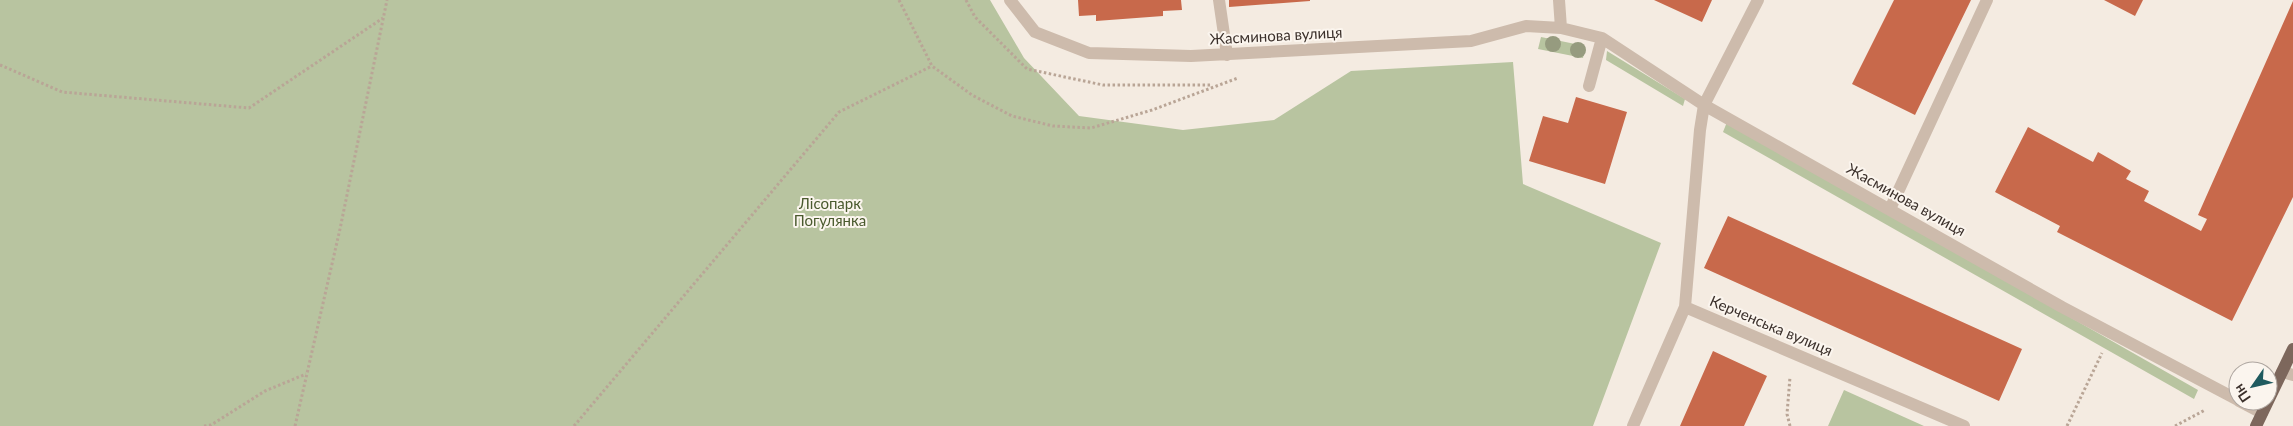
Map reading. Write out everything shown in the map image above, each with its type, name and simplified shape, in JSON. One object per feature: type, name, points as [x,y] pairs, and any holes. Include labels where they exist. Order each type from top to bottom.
[{"type":"main road","points":[[2256,426],[2262,413],[2288,373],[2293,349]]},
{"type":"street","name":"Жасминова вулиця","points":[[1010,0],[1035,32],[1088,53],[1191,56],[1226,55],[1471,41],[1526,26],[1561,28],[1602,38],[1704,105],[2062,307],[2228,395]]},
{"type":"street","points":[[1219,0],[1226,55]]},
{"type":"street","points":[[1559,0],[1561,28]]},
{"type":"street","points":[[1685,307],[1700,130],[1704,105],[1758,0]]},
{"type":"street","points":[[1890,209],[1987,0]]},
{"type":"street","points":[[1589,86],[1602,38]]},
{"type":"street","name":"Керченська вулиця","points":[[1633,426],[1685,307],[1964,426]]},
{"type":"street","name":"Жасминова вулиця","points":[[2258,411],[2262,413]]},
{"type":"path","points":[[295,426],[340,229],[387,0]]},
{"type":"path","points":[[899,0],[932,66],[972,95],[1012,116],[1052,126],[1091,128],[1152,110],[1215,85]]},
{"type":"path","points":[[0,65],[62,92],[250,108],[383,18]]},
{"type":"path","points":[[574,426],[839,112],[932,66]]},
{"type":"path","points":[[2068,426],[2102,352]]},
{"type":"path","points":[[1790,426],[1787,414],[1790,372],[1796,354]]},
{"type":"path","points":[[204,426],[211,425],[264,391],[306,374]]},
{"type":"path","points":[[2175,426],[2205,410]]},
{"type":"green space","name":"Лісопарк Погулянка","points":[[0,0],[990,0],[1024,58],[1079,116],[1183,130],[1274,120],[1351,71],[1513,62],[1523,184],[1661,243],[1593,426],[0,426]]},
{"type":"green space","points":[[1541,37],[1585,46],[1583,58],[1538,49]]},
{"type":"green space","points":[[1607,51],[1685,99],[1683,106],[1606,60]]},
{"type":"green space","points":[[1727,122],[2198,390],[2194,399],[1723,132]]},
{"type":"green space","points":[[1844,390],[1924,426],[1828,426]]},
{"type":"building","points":[[1078,0],[1181,0],[1182,10],[1163,11],[1163,16],[1096,21],[1096,15],[1079,16]]},
{"type":"building","points":[[1229,0],[1310,0],[1310,1],[1229,7]]},
{"type":"building","points":[[1654,0],[1712,0],[1702,22]]},
{"type":"building","points":[[1894,0],[1971,0],[1915,115],[1852,84]]},
{"type":"building","points":[[2104,0],[2143,0],[2135,16]]},
{"type":"building","points":[[2293,1],[2293,197],[2232,321],[2057,232],[2060,226],[1995,192],[2028,127],[2093,162],[2098,152],[2131,171],[2126,179],[2149,191],[2144,201],[2201,231],[2207,219],[2198,215]]},
{"type":"building","points":[[1576,97],[1627,112],[1605,184],[1529,161],[1543,116],[1568,123]]},
{"type":"building","points":[[1728,216],[2022,349],[1999,401],[1704,268]]},
{"type":"building","points":[[1713,351],[1767,376],[1744,426],[1680,426]]}]
